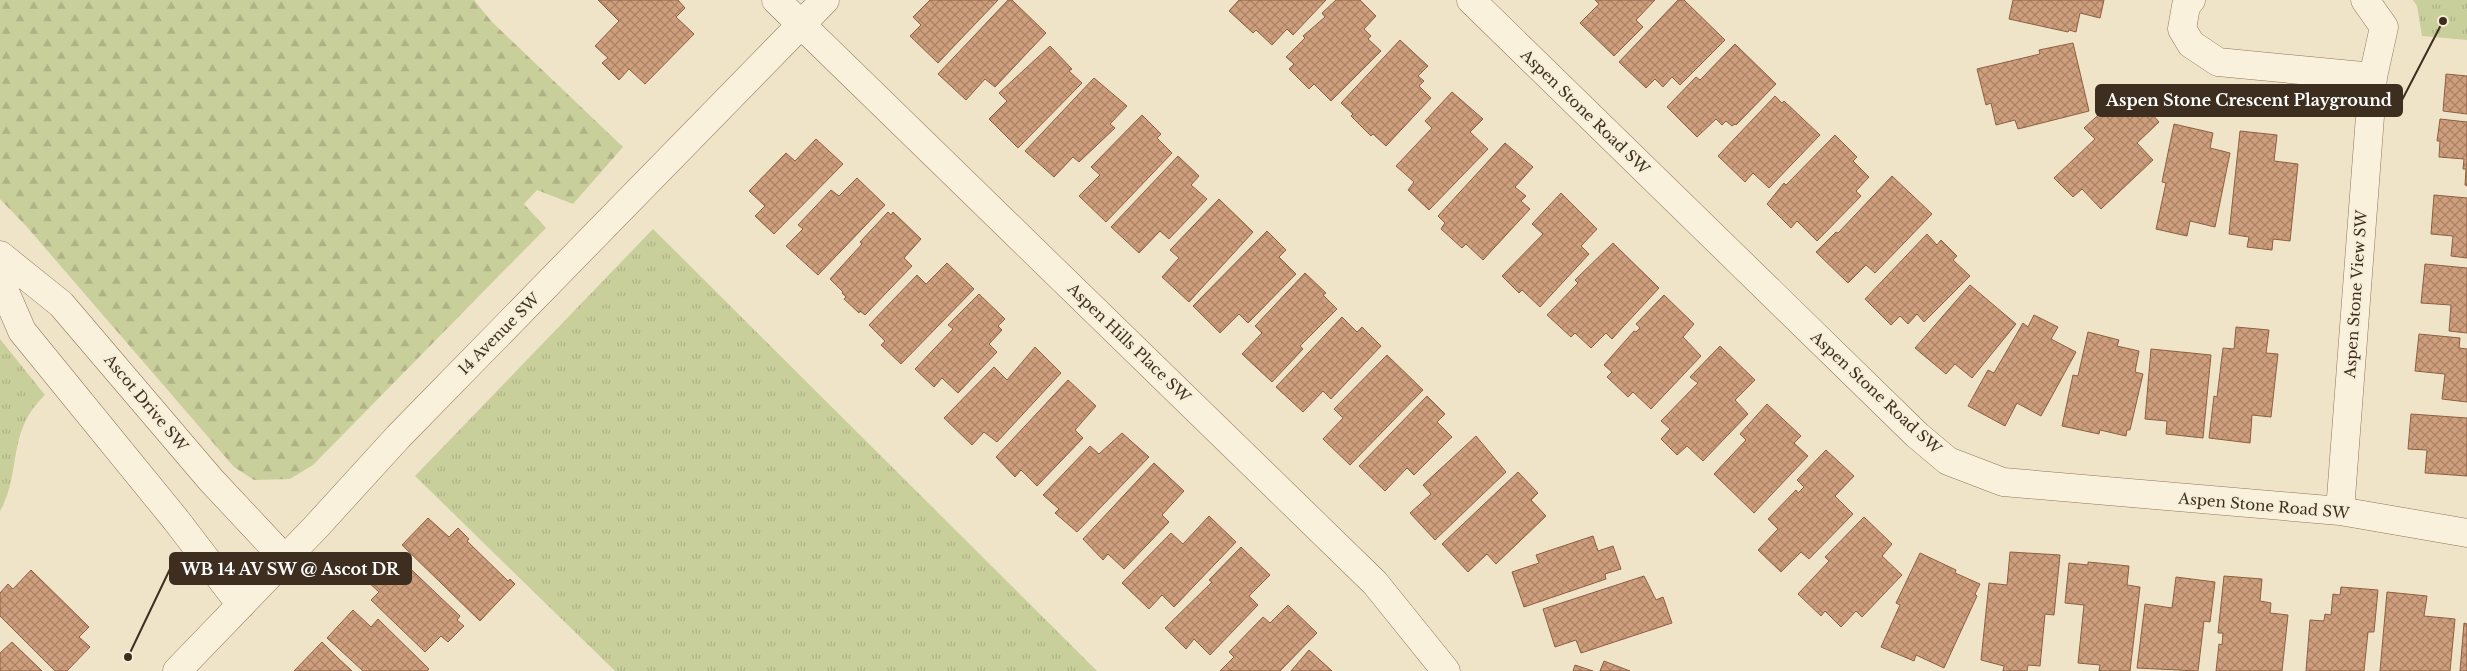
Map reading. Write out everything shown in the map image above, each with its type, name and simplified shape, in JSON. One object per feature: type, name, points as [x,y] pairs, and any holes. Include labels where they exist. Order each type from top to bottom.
[{"type":"street","name":"Aspen Hills Place SW","points":[[776,0],[1375,583],[1446,671]]},
{"type":"street","name":"14 Avenue SW","points":[[177,671],[285,559],[398,437],[825,0]]},
{"type":"street","points":[[2191,0],[2186,6],[2182,29],[2191,44],[2218,62],[2373,77]]},
{"type":"street","name":"Aspen Stone View SW","points":[[2340,512],[2373,77],[2384,28],[2365,0]]},
{"type":"street","name":"Aspen Stone Road SW","points":[[1483,4],[1902,421],[1948,461],[2003,482],[2340,512],[2467,533]]},
{"type":"street","name":"Ascot Drive SW","points":[[0,255],[61,304],[211,480],[285,559]]},
{"type":"street","points":[[0,280],[22,331],[176,520],[241,605]]},
{"type":"green space","points":[[0,0],[474,0],[491,21],[623,147],[573,204],[537,190],[524,204],[546,228],[313,465],[290,479],[254,480],[234,467],[27,227],[0,199]]},
{"type":"green space","points":[[2413,0],[2467,0],[2467,40],[2422,36],[2417,6]]},
{"type":"green space","points":[[653,229],[1097,671],[615,671],[415,476]]},
{"type":"green space","points":[[0,339],[45,395],[33,409],[19,438],[11,482],[7,497],[0,511]]},
{"type":"building","points":[[598,0],[678,0],[685,8],[676,17],[694,34],[645,84],[629,69],[619,80],[602,63],[608,58],[595,46],[619,21]]},
{"type":"building","points":[[930,0],[998,0],[938,63],[910,36],[921,25],[913,17]]},
{"type":"building","points":[[1008,0],[1012,0],[1046,33],[995,87],[985,79],[966,100],[938,74]]},
{"type":"building","points":[[1239,0],[1326,0],[1293,35],[1287,29],[1272,45],[1256,30],[1253,33],[1229,11]]},
{"type":"building","points":[[1336,0],[1360,0],[1376,16],[1364,29],[1371,36],[1368,39],[1381,51],[1331,101],[1314,84],[1309,89],[1289,69],[1294,64],[1286,57],[1305,38],[1303,36],[1325,17],[1322,13]]},
{"type":"building","points":[[1595,0],[1655,0],[1636,20],[1643,27],[1614,56],[1580,23],[1599,4]]},
{"type":"building","points":[[1678,0],[1684,0],[1725,40],[1680,85],[1672,77],[1663,87],[1655,79],[1646,88],[1619,62]]},
{"type":"building","points":[[2013,0],[2104,0],[2100,18],[2080,13],[2076,32],[2069,30],[2068,32],[2009,19]]},
{"type":"building","points":[[1400,40],[1428,66],[1418,76],[1424,81],[1419,86],[1431,98],[1386,146],[1373,134],[1371,136],[1341,103]]},
{"type":"building","points":[[2073,43],[2089,111],[2018,129],[2015,120],[1996,125],[1991,103],[1986,105],[1977,69],[2040,54],[2039,50]]},
{"type":"building","points":[[1735,44],[1776,84],[1736,125],[1732,126],[1726,121],[1722,125],[1716,119],[1697,137],[1667,107],[1696,77],[1700,80]]},
{"type":"building","points":[[1050,46],[1072,69],[1069,71],[1082,83],[1018,148],[989,119],[1007,101],[999,93]]},
{"type":"building","points":[[2446,74],[2467,76],[2467,114],[2443,111]]},
{"type":"building","points":[[1094,78],[1127,106],[1110,124],[1115,128],[1079,162],[1073,157],[1054,177],[1025,151]]},
{"type":"building","points":[[1452,92],[1483,119],[1470,132],[1488,149],[1429,210],[1408,190],[1414,182],[1396,166],[1432,128],[1425,121]]},
{"type":"building","points":[[2127,94],[2140,107],[2143,104],[2159,122],[2137,143],[2153,160],[2101,209],[2082,189],[2073,197],[2054,178],[2095,139],[2084,128],[2107,107],[2109,110]]},
{"type":"building","points":[[1775,96],[1782,103],[1784,101],[1820,135],[1769,188],[1753,173],[1745,182],[1718,156]]},
{"type":"building","points":[[1142,115],[1161,134],[1157,138],[1172,153],[1106,222],[1079,196],[1100,175],[1091,167]]},
{"type":"building","points":[[2440,119],[2467,122],[2467,186],[2465,185],[2466,169],[2463,169],[2464,159],[2439,157],[2440,141],[2437,141]]},
{"type":"building","points":[[2174,124],[2213,133],[2210,148],[2230,153],[2215,227],[2190,221],[2187,236],[2156,229],[2166,183],[2162,182]]},
{"type":"building","points":[[2240,131],[2277,135],[2274,161],[2298,164],[2290,241],[2273,239],[2272,250],[2247,247],[2249,237],[2229,234]]},
{"type":"building","points":[[1835,135],[1857,157],[1853,161],[1869,177],[1856,191],[1861,196],[1817,241],[1797,221],[1791,228],[1767,204],[1784,183],[1786,185]]},
{"type":"building","points":[[816,139],[843,164],[774,234],[755,216],[765,206],[749,191],[786,153],[795,161]]},
{"type":"building","points":[[1505,143],[1533,167],[1515,187],[1526,196],[1521,201],[1530,209],[1483,260],[1466,244],[1462,248],[1441,229],[1445,223],[1438,216]]},
{"type":"building","points":[[1178,156],[1199,176],[1191,185],[1207,199],[1169,239],[1160,231],[1139,253],[1111,227]]},
{"type":"building","points":[[1892,176],[1932,214],[1875,273],[1866,265],[1848,283],[1816,252],[1836,232],[1838,233]]},
{"type":"building","points":[[857,178],[885,205],[818,275],[786,246],[803,229],[798,225],[831,190],[839,196]]},
{"type":"building","points":[[1561,193],[1597,229],[1581,246],[1589,254],[1540,307],[1522,290],[1519,293],[1502,276],[1543,234],[1532,224]]},
{"type":"building","points":[[2434,195],[2467,198],[2467,258],[2451,256],[2453,236],[2431,234]]},
{"type":"building","points":[[1219,199],[1253,232],[1189,302],[1162,277],[1179,258],[1170,250]]},
{"type":"building","points":[[888,212],[891,215],[893,212],[921,239],[904,258],[912,266],[865,315],[860,311],[859,313],[844,299],[846,297],[843,292],[830,279],[862,244],[860,242]]},
{"type":"building","points":[[1267,231],[1286,250],[1279,257],[1296,274],[1248,323],[1239,314],[1220,333],[1193,306]]},
{"type":"building","points":[[1927,234],[1937,245],[1941,240],[1957,256],[1953,260],[1970,276],[1924,322],[1917,314],[1908,324],[1900,316],[1891,325],[1865,299]]},
{"type":"building","points":[[1613,243],[1659,288],[1612,339],[1606,333],[1591,348],[1575,333],[1571,337],[1547,315],[1578,283],[1575,280]]},
{"type":"building","points":[[947,263],[974,289],[901,364],[881,345],[885,341],[869,325],[917,275],[926,284]]},
{"type":"building","points":[[2425,264],[2467,268],[2467,333],[2449,331],[2451,305],[2421,303]]},
{"type":"building","points":[[1305,273],[1326,293],[1323,295],[1337,309],[1300,346],[1303,349],[1272,382],[1242,354],[1262,333],[1255,326]]},
{"type":"building","points":[[1970,285],[2016,324],[1972,378],[1955,364],[1946,374],[1915,348]]},
{"type":"building","points":[[979,294],[1005,319],[998,326],[1002,330],[989,344],[997,352],[958,393],[942,378],[934,387],[915,369],[953,329],[948,325]]},
{"type":"building","points":[[1664,295],[1694,324],[1683,337],[1701,356],[1651,409],[1633,392],[1628,397],[1607,377],[1612,372],[1604,365],[1634,331],[1636,332],[1640,328],[1636,324]]},
{"type":"building","points":[[2034,315],[2058,327],[2051,339],[2076,352],[2041,416],[2017,403],[2005,426],[1968,406],[1988,370],[1994,373],[2023,323],[2028,327]]},
{"type":"building","points":[[1342,317],[1357,332],[1362,327],[1381,346],[1331,399],[1323,391],[1303,412],[1276,387]]},
{"type":"building","points":[[2236,327],[2269,330],[2266,353],[2278,354],[2271,417],[2252,415],[2250,443],[2209,438],[2214,396],[2217,397],[2223,348],[2234,349]]},
{"type":"building","points":[[2088,332],[2119,340],[2117,346],[2139,351],[2135,372],[2143,374],[2130,430],[2127,430],[2126,436],[2100,430],[2099,434],[2062,426],[2073,375],[2078,376]]},
{"type":"building","points":[[2419,334],[2460,338],[2459,348],[2467,349],[2467,402],[2442,399],[2445,374],[2415,371]]},
{"type":"building","points":[[1720,346],[1755,380],[1735,400],[1748,414],[1703,461],[1687,446],[1677,455],[1661,439],[1670,429],[1661,421],[1698,383],[1690,377]]},
{"type":"building","points":[[1035,347],[1061,373],[997,442],[984,432],[972,445],[944,418],[994,367],[1007,380]]},
{"type":"building","points":[[2151,349],[2211,355],[2203,438],[2166,434],[2167,421],[2145,419]]},
{"type":"building","points":[[1387,355],[1423,390],[1350,465],[1323,439],[1343,418],[1334,409]]},
{"type":"building","points":[[1068,380],[1096,406],[1075,430],[1083,438],[1037,486],[1021,470],[1015,477],[996,457]]},
{"type":"building","points":[[1427,396],[1445,414],[1437,422],[1452,437],[1414,475],[1407,468],[1385,491],[1359,466]]},
{"type":"building","points":[[1767,404],[1801,436],[1794,443],[1808,456],[1754,513],[1714,474],[1746,440],[1740,434]]},
{"type":"building","points":[[2411,414],[2467,418],[2467,476],[2425,473],[2427,450],[2408,449]]},
{"type":"building","points":[[1122,433],[1149,457],[1077,532],[1055,513],[1059,509],[1043,495],[1090,446],[1099,454]]},
{"type":"building","points":[[1476,436],[1506,472],[1435,540],[1410,513],[1431,494],[1423,485]]},
{"type":"building","points":[[1826,450],[1854,476],[1835,496],[1853,514],[1809,559],[1801,552],[1781,572],[1758,550],[1778,529],[1768,519],[1796,490],[1798,493],[1804,487],[1797,480]]},
{"type":"building","points":[[1154,463],[1184,491],[1162,515],[1169,522],[1124,569],[1108,554],[1103,560],[1083,539]]},
{"type":"building","points":[[1518,472],[1538,493],[1531,500],[1546,516],[1496,564],[1487,554],[1468,572],[1442,544]]},
{"type":"building","points":[[1209,516],[1236,542],[1174,607],[1162,595],[1149,609],[1122,583],[1171,533],[1183,544]]},
{"type":"building","points":[[1864,517],[1892,544],[1882,556],[1902,575],[1862,617],[1856,611],[1841,627],[1825,611],[1821,616],[1798,594],[1829,561],[1825,557]]},
{"type":"building","points":[[428,518],[449,537],[458,528],[469,539],[467,541],[508,581],[510,579],[515,584],[480,621],[402,545]]},
{"type":"building","points":[[1593,536],[1598,551],[1613,546],[1621,569],[1605,574],[1606,579],[1524,607],[1512,572],[1539,563],[1536,555]]},
{"type":"building","points":[[1241,547],[1270,575],[1249,596],[1258,605],[1210,655],[1194,639],[1186,649],[1165,628],[1212,582],[1209,580]]},
{"type":"building","points":[[2010,552],[2060,555],[2054,615],[2045,614],[2040,666],[2028,665],[2027,671],[2003,671],[2004,666],[1981,660],[1989,583],[2007,585]]},
{"type":"building","points":[[394,553],[460,616],[457,620],[464,626],[448,642],[441,636],[425,652],[371,600],[379,592],[367,581]]},
{"type":"building","points":[[1920,553],[1956,570],[1955,573],[1980,584],[1975,594],[1977,596],[1944,668],[1916,655],[1914,661],[1881,647],[1900,605],[1896,603]]},
{"type":"building","points":[[2088,562],[2129,566],[2127,585],[2140,587],[2130,671],[2099,671],[2100,665],[2078,663],[2084,605],[2065,603],[2069,563],[2088,565]]},
{"type":"building","points":[[31,570],[89,627],[79,637],[90,647],[67,671],[55,671],[0,616],[0,593],[8,584],[13,589]]},
{"type":"building","points":[[1644,576],[1656,600],[1663,597],[1672,623],[1581,653],[1576,640],[1555,647],[1543,609]]},
{"type":"building","points":[[2224,576],[2262,579],[2260,601],[2271,603],[2270,613],[2288,615],[2282,671],[2216,671],[2219,644],[2222,645],[2223,633],[2218,633]]},
{"type":"building","points":[[2176,577],[2215,582],[2210,622],[2204,621],[2198,671],[2137,668],[2145,604],[2172,608]]},
{"type":"building","points":[[2341,587],[2378,590],[2374,632],[2368,632],[2364,671],[2306,671],[2310,620],[2324,621],[2325,614],[2331,615],[2333,594],[2340,595]]},
{"type":"building","points":[[2387,592],[2427,596],[2424,616],[2455,619],[2450,671],[2380,671]]},
{"type":"building","points":[[1288,605],[1317,633],[1280,671],[1220,671],[1234,657],[1229,652],[1263,617],[1270,623]]},
{"type":"building","points":[[353,610],[371,627],[378,619],[429,669],[427,671],[363,671],[327,638]]},
{"type":"building","points":[[2464,623],[2467,624],[2467,671],[2460,671]]},
{"type":"building","points":[[12,642],[42,671],[0,671],[0,653]]},
{"type":"building","points":[[322,642],[338,658],[352,671],[294,671]]},
{"type":"building","points":[[1309,650],[1332,671],[1291,671]]},
{"type":"building","points":[[1604,661],[1630,671],[1600,671]]},
{"type":"building","points":[[1575,665],[1593,671],[1573,671]]},
{"type":"place","name":"Aspen Stone Crescent Playground","points":[[2443,21]]},
{"type":"place","name":"WB 14 AV SW @ Ascot DR","points":[[128,657]]}]
